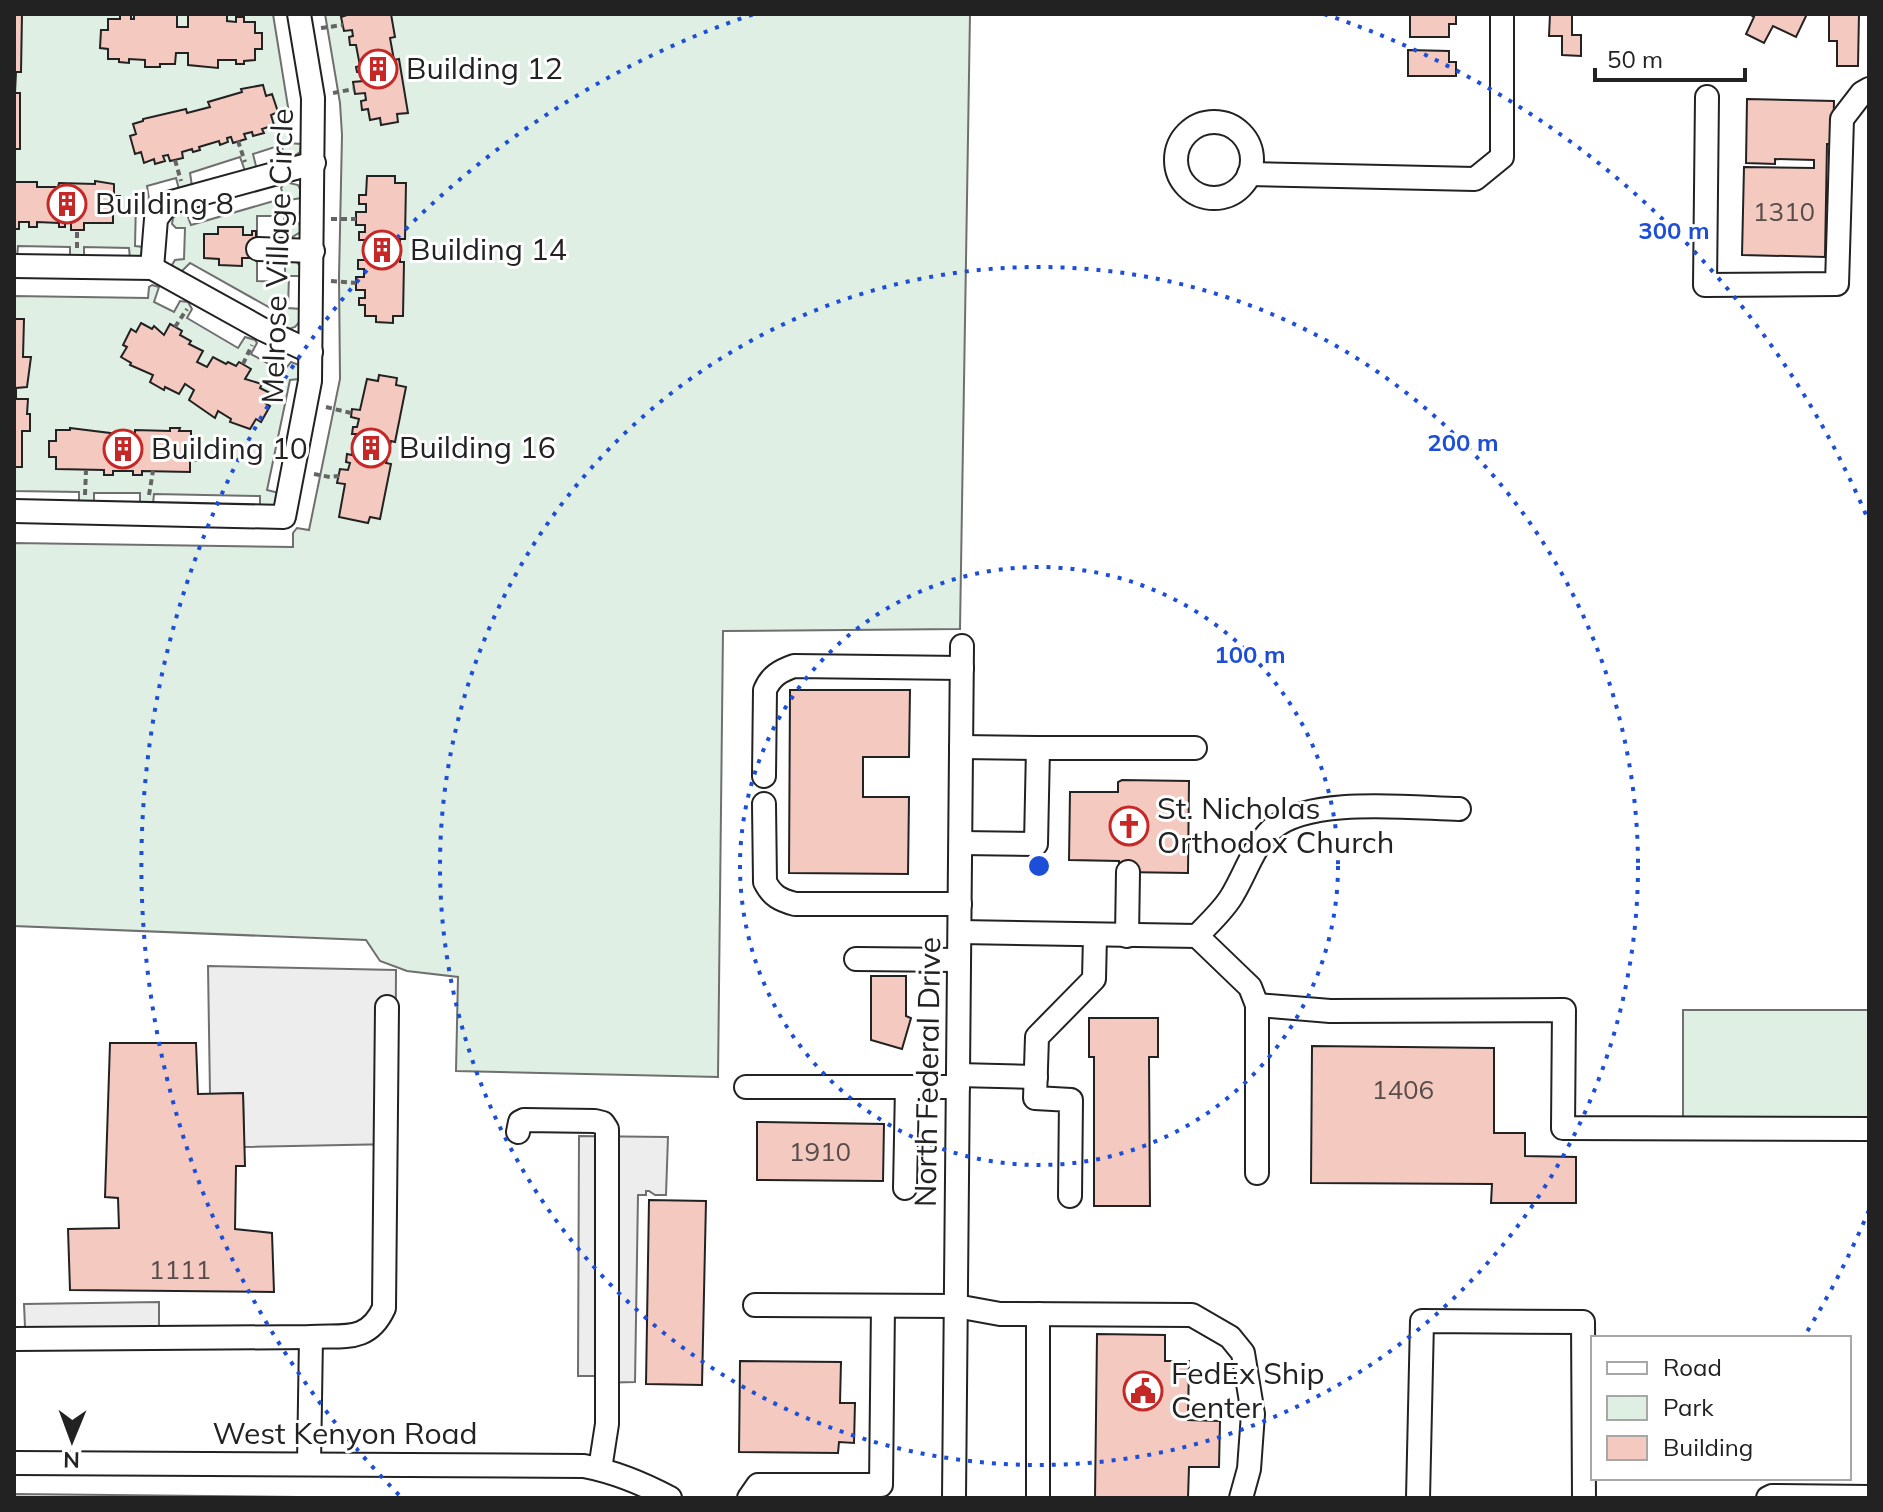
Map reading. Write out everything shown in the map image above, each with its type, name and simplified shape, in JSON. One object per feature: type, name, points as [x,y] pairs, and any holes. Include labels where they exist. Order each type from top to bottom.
[{"type":"street","name":"Melrose Village Circle","points":[[14,511],[284,517],[306,406],[311,352],[313,98],[299,14]]},
{"type":"street","points":[[1249,174],[1475,179],[1502,157],[1502,14]]},
{"type":"street","points":[[1707,97],[1705,285],[1837,284],[1842,119],[1862,93],[1869,89]]},
{"type":"street","points":[[152,268],[156,219],[168,203],[314,163]]},
{"type":"street","points":[[258,249],[313,251]]},
{"type":"street","points":[[14,266],[152,268],[262,329],[311,352]]},
{"type":"street","name":"North Federal Drive","points":[[764,776],[765,690],[770,679],[782,670],[794,666],[962,657],[954,1498]]},
{"type":"street","points":[[961,747],[1195,748]]},
{"type":"street","points":[[961,843],[1036,844],[1038,748]]},
{"type":"street","points":[[764,804],[765,882],[771,893],[783,901],[795,904],[960,904]]},
{"type":"street","points":[[1197,936],[1232,897],[1251,856],[1272,829],[1306,811],[1349,807],[1459,809]]},
{"type":"street","points":[[1127,936],[1128,872]]},
{"type":"street","points":[[960,932],[1197,936],[1250,987],[1257,1005],[1257,1173]]},
{"type":"street","points":[[1070,1196],[1071,1100],[1035,1098],[1037,1037],[1094,979],[1095,936]]},
{"type":"street","points":[[856,959],[959,960]]},
{"type":"street","points":[[1257,1005],[1330,1011],[1564,1010],[1563,1128],[1869,1129]]},
{"type":"street","points":[[14,1339],[311,1337],[360,1334],[376,1324],[384,1308],[387,1007]]},
{"type":"street","points":[[746,1087],[907,1087],[1036,1077]]},
{"type":"street","points":[[905,1188],[907,1087]]},
{"type":"street","points":[[518,1132],[520,1122],[524,1120],[595,1121],[603,1123],[607,1129],[607,1424],[600,1469]]},
{"type":"street","points":[[755,1305],[956,1306],[1000,1314],[1192,1315],[1230,1337],[1243,1353],[1253,1414],[1249,1469],[1241,1498]]},
{"type":"street","points":[[749,1498],[758,1485],[881,1485],[883,1306]]},
{"type":"street","points":[[1038,1314],[1038,1498]]},
{"type":"street","points":[[1418,1498],[1422,1321],[1583,1322],[1584,1498]]},
{"type":"street","points":[[309,1464],[311,1337]]},
{"type":"street","name":"West Kenyon Road","points":[[14,1463],[545,1465],[600,1469],[646,1485],[670,1498]]},
{"type":"street","points":[[1768,1498],[1869,1497]]},
{"type":"path","points":[[312,277],[356,283]]},
{"type":"path","points":[[306,406],[351,413]]},
{"type":"path","points":[[294,467],[316,475],[339,476]]},
{"type":"green space","points":[[14,14],[273,14],[289,113],[289,143],[301,144],[300,152],[290,159],[286,158],[281,145],[253,154],[256,166],[253,170],[245,171],[240,157],[190,173],[192,186],[179,189],[176,178],[147,186],[149,199],[136,201],[135,246],[144,247],[146,256],[130,259],[129,248],[84,247],[84,259],[70,259],[70,247],[18,246],[14,261]]},
{"type":"green space","points":[[325,14],[970,14],[960,629],[723,631],[718,1077],[456,1071],[458,977],[407,971],[380,961],[366,940],[14,926],[14,543],[293,547],[293,533],[297,528],[309,530],[340,379],[342,135],[340,103]]},
{"type":"green space","points":[[285,182],[298,185],[303,195],[289,200],[289,223],[299,223],[302,231],[289,239],[285,236],[284,216],[257,216],[257,281],[285,282],[285,263],[288,259],[296,261],[301,267],[300,276],[289,276],[288,308],[301,309],[302,319],[295,327],[286,330],[276,326],[281,314],[190,263],[179,274],[172,265],[175,260],[184,259],[185,228],[176,228],[172,224],[179,212],[186,212],[191,225],[284,198],[281,188]]},
{"type":"green space","points":[[152,285],[159,287],[154,302],[174,312],[180,301],[188,302],[192,309],[187,318],[238,348],[245,337],[257,343],[251,354],[283,372],[291,362],[299,365],[302,371],[299,379],[290,380],[267,490],[279,493],[279,504],[270,510],[260,507],[260,496],[154,494],[153,504],[140,507],[140,493],[94,493],[94,505],[79,502],[79,492],[14,491],[14,296],[148,298]]},
{"type":"green space","points":[[1683,1010],[1869,1010],[1869,1118],[1683,1117]]},
{"type":"green space","points":[[14,1494],[390,1498],[14,1498]]},
{"type":"shaded area","points":[[208,966],[396,970],[395,1144],[244,1147],[243,1093],[210,1094]]},
{"type":"shaded area","points":[[579,1136],[668,1137],[666,1195],[646,1191],[646,1195],[638,1195],[635,1382],[596,1383],[595,1376],[578,1376]]},
{"type":"shaded area","points":[[159,1302],[159,1349],[26,1350],[24,1304]]},
{"type":"building","points":[[22,14],[21,72],[16,72],[15,93],[20,93],[20,149],[14,149],[14,15]]},
{"type":"building","points":[[120,14],[131,14],[131,19],[134,19],[134,14],[177,15],[177,27],[188,27],[188,15],[227,14],[227,21],[236,22],[236,17],[244,17],[244,22],[255,22],[255,33],[262,33],[262,49],[255,49],[255,60],[244,61],[244,64],[236,64],[236,60],[218,60],[218,68],[188,65],[188,53],[176,53],[175,64],[160,64],[160,67],[145,67],[145,60],[119,62],[119,59],[108,59],[108,49],[100,48],[101,30],[108,30],[108,19],[120,19]]},
{"type":"building","name":"Building 12","points":[[350,14],[391,14],[395,37],[390,38],[394,60],[399,59],[408,113],[397,114],[398,122],[381,125],[380,118],[370,120],[368,109],[362,110],[361,101],[366,100],[365,93],[355,94],[353,82],[363,81],[356,67],[360,66],[356,45],[350,45],[352,30],[344,31],[341,17]]},
{"type":"building","points":[[1410,14],[1456,14],[1456,24],[1449,24],[1449,37],[1410,37]]},
{"type":"building","points":[[1550,14],[1572,14],[1572,35],[1581,35],[1581,56],[1562,55],[1562,36],[1549,36]]},
{"type":"building","points":[[1749,14],[1807,14],[1796,37],[1773,26],[1764,43],[1746,34],[1754,17]]},
{"type":"building","points":[[1829,14],[1859,14],[1858,66],[1837,66],[1837,41],[1829,41]]},
{"type":"building","points":[[1408,50],[1449,51],[1449,62],[1456,62],[1456,76],[1408,76]]},
{"type":"building","points":[[263,85],[266,96],[272,94],[278,112],[271,115],[274,125],[262,129],[264,133],[253,136],[252,132],[244,134],[246,139],[233,143],[231,137],[227,138],[228,142],[220,145],[219,141],[199,147],[200,150],[182,152],[183,158],[170,161],[168,155],[163,156],[165,161],[155,164],[154,159],[144,163],[141,152],[135,154],[130,136],[136,134],[133,124],[186,109],[187,113],[210,107],[208,102],[242,92],[241,89]]},
{"type":"building","points":[[1747,99],[1834,101],[1833,144],[1827,144],[1825,257],[1742,255],[1744,167],[1814,168],[1814,160],[1775,159],[1775,164],[1746,163]]},
{"type":"building","name":"Building 14","points":[[367,176],[395,176],[395,183],[406,183],[405,239],[400,239],[400,262],[404,262],[403,316],[393,316],[393,323],[376,322],[376,316],[365,316],[365,305],[359,305],[359,298],[365,298],[365,290],[356,290],[356,277],[364,277],[364,269],[358,269],[358,260],[365,260],[365,240],[359,240],[359,232],[365,232],[365,225],[356,225],[356,212],[366,212],[366,204],[359,204],[359,195],[366,195]]},
{"type":"building","name":"Building 8","points":[[95,181],[114,184],[114,196],[120,196],[120,212],[113,212],[113,223],[84,223],[84,230],[71,230],[71,223],[59,227],[59,223],[37,222],[37,227],[29,227],[29,222],[19,222],[19,229],[14,229],[14,182],[37,182],[37,187],[58,187],[59,183],[95,184]]},
{"type":"building","points":[[218,227],[243,227],[243,235],[252,235],[252,231],[256,231],[256,258],[242,258],[242,266],[219,265],[219,259],[204,258],[204,234],[218,234]]},
{"type":"building","points":[[14,319],[24,319],[23,357],[31,357],[27,387],[16,388],[16,399],[28,399],[27,414],[30,414],[30,431],[22,431],[22,467],[14,467]]},
{"type":"building","points":[[141,323],[152,329],[154,326],[164,335],[170,324],[182,331],[180,335],[191,341],[189,344],[203,351],[197,362],[207,367],[213,357],[236,366],[239,362],[251,369],[245,379],[262,384],[260,388],[270,393],[265,403],[270,406],[261,422],[256,419],[250,429],[230,422],[231,419],[218,411],[215,418],[189,400],[194,390],[185,384],[179,394],[150,382],[153,375],[130,365],[121,357],[131,329],[136,332]]},
{"type":"building","name":"Building 16","points":[[379,375],[397,378],[396,385],[406,387],[395,442],[391,441],[386,463],[391,464],[380,519],[370,517],[368,523],[339,517],[345,484],[337,483],[340,469],[348,470],[350,463],[346,462],[347,454],[352,455],[356,434],[352,434],[353,427],[357,427],[359,419],[351,417],[352,409],[360,410],[367,379],[378,381]]},
{"type":"building","name":"Building 10","points":[[70,428],[135,436],[135,430],[170,431],[170,428],[180,428],[179,431],[191,431],[191,441],[197,441],[197,461],[190,461],[190,472],[142,471],[142,475],[133,475],[133,471],[113,471],[113,475],[104,475],[104,470],[56,469],[56,457],[49,457],[49,441],[56,441],[56,430]]},
{"type":"building","points":[[790,690],[910,690],[909,757],[863,757],[863,797],[909,797],[908,874],[789,873]]},
{"type":"building","name":"St. Nicholas Orthodox Church","points":[[1189,781],[1188,873],[1122,872],[1119,861],[1069,860],[1070,792],[1118,792],[1118,782]]},
{"type":"building","points":[[871,976],[906,976],[906,1016],[911,1018],[902,1049],[871,1040]]},
{"type":"building","points":[[1089,1018],[1158,1018],[1158,1057],[1149,1057],[1150,1206],[1094,1206],[1094,1057],[1089,1057]]},
{"type":"building","points":[[110,1043],[196,1043],[198,1094],[243,1093],[245,1166],[236,1166],[235,1229],[272,1233],[274,1292],[70,1290],[68,1229],[119,1228],[118,1198],[105,1197]]},
{"type":"building","points":[[1312,1046],[1494,1048],[1494,1133],[1525,1133],[1525,1156],[1576,1157],[1576,1203],[1491,1203],[1492,1184],[1311,1183]]},
{"type":"building","points":[[757,1122],[884,1124],[883,1181],[757,1180]]},
{"type":"building","points":[[649,1200],[706,1201],[702,1385],[646,1384]]},
{"type":"building","name":"FedEx Ship Center","points":[[1097,1334],[1165,1335],[1165,1361],[1189,1361],[1188,1420],[1220,1421],[1219,1467],[1189,1467],[1188,1498],[1095,1498]]},
{"type":"building","points":[[740,1361],[841,1362],[840,1403],[855,1403],[854,1443],[839,1442],[838,1453],[739,1452]]},
{"type":"place","name":"Building 12","points":[[378,69]]},
{"type":"place","name":"Building 8","points":[[67,204]]},
{"type":"place","name":"Building 14","points":[[382,250]]},
{"type":"place","name":"Building 16","points":[[371,448]]},
{"type":"place","name":"Building 10","points":[[123,449]]},
{"type":"place","name":"St. Nicholas Orthodox Church","points":[[1129,826]]},
{"type":"place","name":"FedEx Ship Center","points":[[1143,1391]]}]
